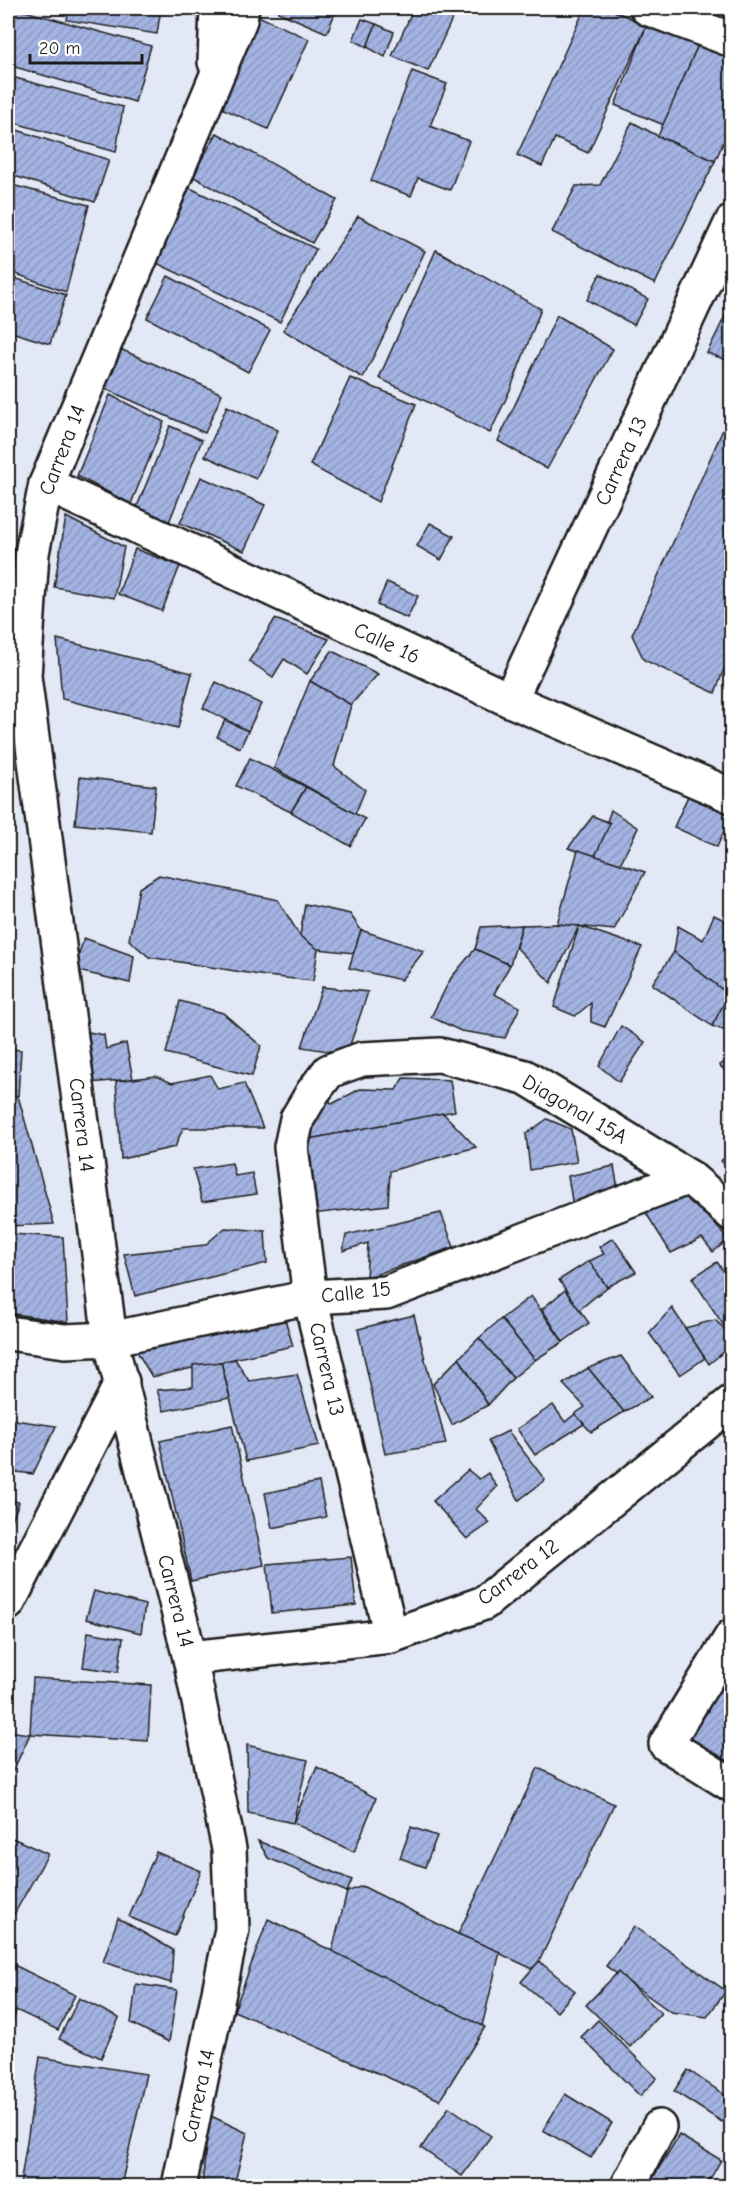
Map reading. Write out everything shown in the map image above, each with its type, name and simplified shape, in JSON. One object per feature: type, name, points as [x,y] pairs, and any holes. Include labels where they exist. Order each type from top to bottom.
[{"type":"street","points":[[647,8],[732,40]]},
{"type":"street","name":"Carrera 14","points":[[179,2187],[232,1929],[229,1849],[190,1658],[110,1339],[16,674],[32,553],[46,484],[214,81],[236,11]]},
{"type":"street","name":"Carrera 13","points":[[510,700],[732,222]]},
{"type":"street","name":"Calle 16","points":[[46,484],[510,700],[732,796]]},
{"type":"street","name":"Diagonal 15A","points":[[362,1059],[440,1055],[525,1077],[688,1177],[732,1214]]},
{"type":"street","name":"Carrera 13","points":[[362,1059],[329,1071],[297,1119],[291,1147],[310,1297],[391,1636]]},
{"type":"street","name":"Calle 15","points":[[8,1333],[64,1341],[110,1339],[310,1297],[386,1293],[688,1177]]},
{"type":"street","points":[[8,1603],[122,1383]]},
{"type":"street","name":"Carrera 12","points":[[190,1658],[391,1636],[484,1603],[732,1402]]},
{"type":"street","points":[[732,1636],[666,1744],[732,1785]]},
{"type":"street","points":[[628,2187],[659,2127]]},
{"type":"building","points":[[8,8],[151,46],[135,102],[8,65]]},
{"type":"building","points":[[69,8],[161,8],[157,34],[67,20]]},
{"type":"building","points":[[280,8],[337,8],[327,33],[278,12]]},
{"type":"building","points":[[414,8],[426,8],[453,17],[428,71],[392,56]]},
{"type":"building","points":[[585,8],[607,8],[647,25],[588,153],[555,138],[542,166],[517,155]]},
{"type":"building","points":[[717,8],[732,8],[730,13]]},
{"type":"building","points":[[247,11],[309,39],[268,129],[206,101]]},
{"type":"building","points":[[362,19],[376,24],[367,47],[353,40]]},
{"type":"building","points":[[376,24],[394,32],[385,57],[367,47]]},
{"type":"building","points":[[647,25],[698,45],[664,125],[615,105]]},
{"type":"building","points":[[698,45],[732,59],[732,123],[715,161],[658,136]]},
{"type":"building","points":[[412,71],[447,84],[430,126],[469,141],[450,190],[418,178],[411,196],[371,181]]},
{"type":"building","points":[[8,76],[123,107],[116,152],[8,121]]},
{"type":"building","points":[[632,122],[715,161],[655,284],[552,232],[576,186],[600,185]]},
{"type":"building","points":[[8,127],[109,160],[95,202],[8,174]]},
{"type":"building","points":[[217,133],[337,200],[312,243],[192,176]]},
{"type":"building","points":[[8,184],[89,205],[66,292],[8,271]]},
{"type":"building","points":[[186,186],[316,249],[280,322],[150,260]]},
{"type":"building","points":[[358,216],[425,251],[363,378],[283,330]]},
{"type":"building","points":[[436,250],[541,309],[510,390],[490,433],[379,378]]},
{"type":"building","points":[[600,274],[648,299],[634,325],[587,300]]},
{"type":"building","points":[[8,276],[66,295],[50,344],[8,331]]},
{"type":"building","points":[[168,276],[270,330],[248,372],[147,318]]},
{"type":"building","points":[[732,302],[732,362],[707,353]]},
{"type":"building","points":[[557,315],[613,349],[547,469],[498,441]]},
{"type":"building","points":[[118,348],[222,394],[205,433],[101,387]]},
{"type":"building","points":[[350,378],[416,404],[378,502],[310,465]]},
{"type":"building","points":[[110,395],[164,422],[131,504],[77,476]]},
{"type":"building","points":[[227,406],[278,430],[256,479],[205,456]]},
{"type":"building","points":[[732,409],[732,648],[715,693],[644,660],[632,635]]},
{"type":"building","points":[[170,426],[202,440],[169,522],[136,509]]},
{"type":"building","points":[[201,477],[265,505],[244,551],[180,523]]},
{"type":"building","points":[[66,517],[124,547],[114,598],[54,587]]},
{"type":"building","points":[[430,523],[454,536],[441,560],[417,546]]},
{"type":"building","points":[[135,549],[180,566],[162,611],[118,594]]},
{"type":"building","points":[[387,582],[418,596],[407,618],[377,605]]},
{"type":"building","points":[[275,619],[329,639],[307,674],[284,659],[273,677],[249,661]]},
{"type":"building","points":[[57,639],[192,673],[178,728],[62,699]]},
{"type":"building","points":[[332,651],[378,674],[351,705],[310,681]]},
{"type":"building","points":[[310,681],[351,705],[334,766],[365,790],[355,814],[274,768]]},
{"type":"building","points":[[216,682],[261,704],[248,731],[203,708]]},
{"type":"building","points":[[225,720],[248,731],[240,748],[217,737]]},
{"type":"building","points":[[250,758],[306,787],[291,812],[236,786]]},
{"type":"building","points":[[80,777],[156,786],[151,832],[75,824]]},
{"type":"building","points":[[306,787],[365,819],[350,846],[291,812]]},
{"type":"building","points":[[689,794],[732,813],[717,847],[674,827]]},
{"type":"building","points":[[611,810],[638,828],[620,864],[595,856]]},
{"type":"building","points":[[593,816],[610,823],[595,856],[568,848]]},
{"type":"building","points":[[578,850],[645,872],[614,930],[557,924]]},
{"type":"building","points":[[159,875],[278,900],[300,936],[318,949],[313,981],[266,976],[149,957],[129,940],[139,888]]},
{"type":"building","points":[[305,904],[350,914],[361,930],[354,953],[318,949],[300,936]]},
{"type":"building","points":[[714,915],[732,924],[732,990],[729,995],[674,952],[678,926],[703,940]]},
{"type":"building","points":[[522,925],[579,926],[551,983],[516,947]]},
{"type":"building","points":[[522,925],[510,965],[475,949],[481,927]]},
{"type":"building","points":[[579,926],[642,947],[605,1027],[591,1022],[591,1003],[575,1016],[554,1007]]},
{"type":"building","points":[[361,930],[424,951],[401,980],[349,968]]},
{"type":"building","points":[[84,938],[134,956],[130,983],[74,970]]},
{"type":"building","points":[[475,949],[510,965],[494,994],[520,1007],[505,1038],[461,1031],[431,1017],[451,978]]},
{"type":"building","points":[[674,952],[729,995],[712,1026],[652,984]]},
{"type":"building","points":[[322,987],[368,992],[347,1054],[302,1047]]},
{"type":"building","points":[[732,988],[732,1033],[712,1026]]},
{"type":"building","points":[[180,1001],[223,1013],[261,1046],[252,1076],[166,1053]]},
{"type":"building","points":[[621,1026],[645,1042],[619,1082],[599,1066]]},
{"type":"building","points":[[83,1031],[104,1035],[106,1049],[126,1043],[133,1079],[90,1083]]},
{"type":"building","points":[[8,1049],[21,1050],[18,1096],[8,1095]]},
{"type":"building","points":[[732,1059],[732,1077],[719,1065]]},
{"type":"building","points":[[210,1075],[218,1089],[244,1083],[263,1128],[183,1128],[175,1147],[121,1159],[116,1081],[156,1076],[172,1083]]},
{"type":"building","points":[[403,1078],[450,1080],[455,1111],[299,1141],[324,1093],[332,1104],[360,1089],[396,1090]]},
{"type":"building","points":[[8,1096],[18,1096],[54,1224],[8,1226]]},
{"type":"building","points":[[443,1113],[476,1147],[390,1171],[388,1205],[312,1214],[299,1141]]},
{"type":"building","points":[[547,1119],[571,1129],[577,1162],[530,1170],[526,1134]]},
{"type":"building","points":[[732,1150],[732,1171],[721,1161]]},
{"type":"building","points":[[232,1163],[235,1176],[252,1173],[256,1194],[202,1202],[193,1169]]},
{"type":"building","points":[[614,1166],[620,1200],[575,1219],[568,1176]]},
{"type":"building","points":[[685,1188],[728,1240],[713,1252],[702,1238],[671,1253],[646,1213]]},
{"type":"building","points":[[441,1213],[454,1247],[366,1278],[368,1243],[343,1251],[346,1235]]},
{"type":"building","points":[[225,1228],[265,1231],[267,1263],[135,1296],[124,1254],[205,1245]]},
{"type":"building","points":[[8,1234],[63,1237],[68,1322],[8,1313]]},
{"type":"building","points":[[613,1238],[636,1272],[607,1287],[589,1261],[604,1254],[599,1247]]},
{"type":"building","points":[[589,1261],[607,1287],[579,1310],[559,1280]]},
{"type":"building","points":[[717,1262],[732,1283],[732,1330],[728,1332],[692,1278]]},
{"type":"building","points":[[565,1290],[589,1323],[563,1342],[542,1309]]},
{"type":"building","points":[[531,1296],[563,1342],[535,1360],[501,1319]]},
{"type":"building","points":[[672,1308],[705,1358],[680,1375],[649,1333]]},
{"type":"building","points":[[282,1309],[293,1346],[152,1377],[130,1340]]},
{"type":"building","points":[[414,1315],[446,1444],[385,1454],[358,1329]]},
{"type":"building","points":[[501,1319],[535,1360],[513,1378],[479,1338]]},
{"type":"building","points":[[715,1320],[732,1336],[732,1345],[709,1364],[685,1328]]},
{"type":"building","points":[[479,1338],[513,1378],[488,1405],[459,1358]]},
{"type":"building","points":[[621,1356],[651,1397],[624,1412],[588,1368]]},
{"type":"building","points":[[459,1358],[488,1405],[452,1425],[433,1384]]},
{"type":"building","points":[[235,1359],[249,1381],[297,1374],[319,1446],[246,1461],[221,1362]]},
{"type":"building","points":[[221,1362],[230,1398],[164,1411],[157,1390],[193,1387],[193,1365]]},
{"type":"building","points":[[588,1368],[624,1412],[591,1432],[575,1414],[585,1407],[563,1384]]},
{"type":"building","points":[[553,1405],[565,1422],[575,1414],[584,1424],[535,1455],[517,1429]]},
{"type":"building","points":[[8,1419],[56,1426],[33,1474],[8,1471]]},
{"type":"building","points":[[232,1425],[264,1565],[191,1581],[160,1441]]},
{"type":"building","points":[[508,1431],[545,1480],[519,1500],[488,1441]]},
{"type":"building","points":[[468,1470],[479,1479],[488,1473],[497,1487],[476,1509],[490,1523],[467,1539],[433,1501]]},
{"type":"building","points":[[319,1482],[326,1517],[272,1528],[265,1493]]},
{"type":"building","points":[[8,1500],[19,1502],[8,1531]]},
{"type":"building","points":[[351,1557],[356,1605],[272,1613],[267,1564]]},
{"type":"building","points":[[94,1591],[145,1605],[141,1633],[86,1619]]},
{"type":"building","points":[[88,1632],[123,1638],[118,1672],[83,1667]]},
{"type":"building","points":[[732,1664],[732,1765],[684,1738]]},
{"type":"building","points":[[33,1678],[151,1685],[148,1741],[30,1734]]},
{"type":"building","points":[[8,1731],[30,1734],[8,1782]]},
{"type":"building","points":[[247,1745],[308,1760],[293,1823],[248,1813]]},
{"type":"building","points":[[317,1767],[376,1798],[354,1852],[293,1823]]},
{"type":"building","points":[[538,1768],[614,1804],[535,1970],[458,1934]]},
{"type":"building","points":[[411,1827],[437,1836],[425,1867],[400,1858]]},
{"type":"building","points":[[8,1836],[48,1854],[8,1925]]},
{"type":"building","points":[[258,1841],[352,1880],[347,1892],[268,1858]]},
{"type":"building","points":[[156,1852],[201,1871],[175,1936],[129,1917]]},
{"type":"building","points":[[362,1886],[458,1934],[500,1952],[482,2026],[329,1962],[347,1892]]},
{"type":"building","points":[[118,1918],[173,1950],[171,1983],[103,1962]]},
{"type":"building","points":[[268,1919],[485,2027],[440,2100],[234,2011]]},
{"type":"building","points":[[634,1926],[726,1991],[707,2017],[671,2012],[606,1966]]},
{"type":"building","points":[[539,1961],[575,1991],[557,2012],[521,1982]]},
{"type":"building","points":[[8,1962],[75,1995],[58,2030],[16,2010],[11,2032],[8,2030]]},
{"type":"building","points":[[618,1972],[661,2013],[630,2047],[586,2005]]},
{"type":"building","points":[[136,1984],[177,1990],[169,2042],[131,2023]]},
{"type":"building","points":[[79,1998],[119,2018],[101,2058],[59,2039]]},
{"type":"building","points":[[598,2020],[657,2078],[640,2096],[581,2037]]},
{"type":"building","points":[[40,2057],[146,2074],[121,2186],[20,2186]]},
{"type":"building","points":[[688,2070],[732,2100],[732,2109],[722,2122],[674,2091]]},
{"type":"building","points":[[565,2094],[612,2123],[591,2158],[543,2130]]},
{"type":"building","points":[[449,2107],[491,2136],[462,2176],[421,2148]]},
{"type":"building","points":[[209,2115],[247,2133],[234,2186],[202,2186]]},
{"type":"building","points":[[679,2135],[721,2160],[706,2186],[648,2186]]},
{"type":"building","points":[[730,2170],[732,2186],[718,2186]]}]
